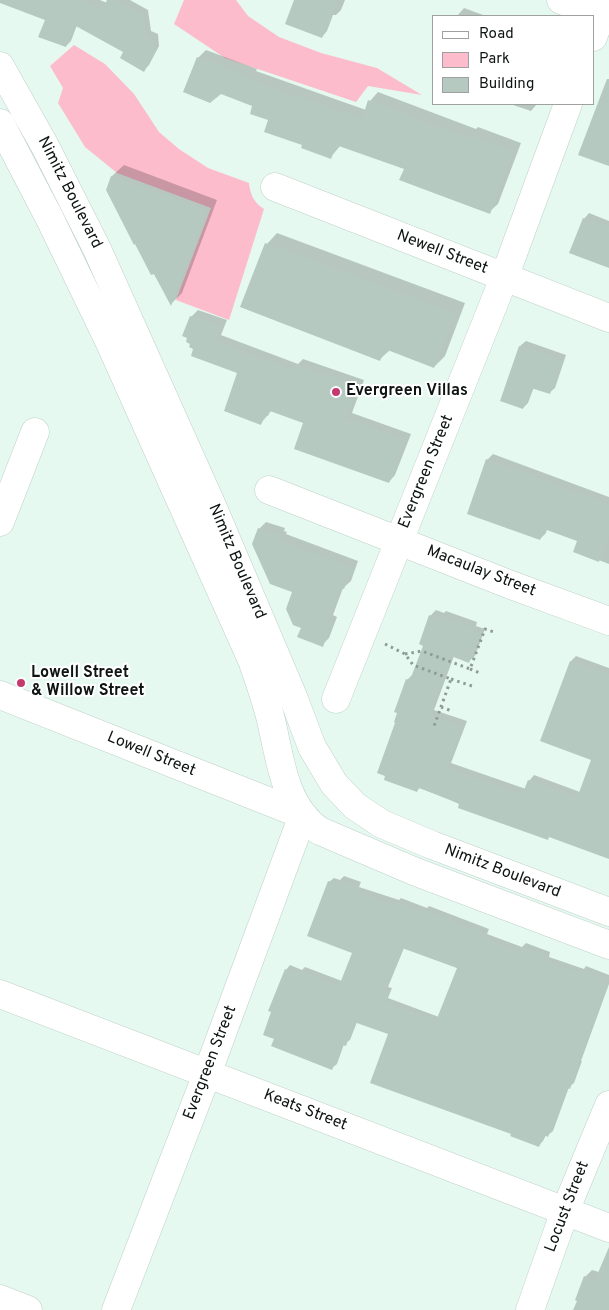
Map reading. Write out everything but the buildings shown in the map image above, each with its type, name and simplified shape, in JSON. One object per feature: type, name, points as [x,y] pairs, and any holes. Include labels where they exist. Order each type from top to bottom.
[{"type":"street","points":[[561,0],[600,17]]},
{"type":"street","name":"Nimitz Boulevard","points":[[0,66],[45,146],[97,249],[213,508],[294,699],[316,756],[334,784],[356,806],[382,824],[609,912]]},
{"type":"street","name":"Evergreen Street","points":[[336,699],[504,278],[568,105]]},
{"type":"street","name":"Nimitz Boulevard","points":[[0,123],[50,219],[110,343],[252,660],[266,703],[285,778],[303,815],[312,826],[320,831],[370,854],[609,944]]},
{"type":"street","name":"Newell Street","points":[[275,188],[609,318]]},
{"type":"street","points":[[0,522],[35,432]]},
{"type":"street","name":"Macaulay Street","points":[[269,490],[511,585],[609,621]]},
{"type":"street","name":"Lowell Street","points":[[0,695],[303,815]]},
{"type":"street","points":[[303,815],[402,833]]},
{"type":"street","name":"Evergreen Street","points":[[116,1310],[207,1074],[303,815]]},
{"type":"street","name":"Keats Street","points":[[0,994],[609,1228]]},
{"type":"street","name":"Locust Street","points":[[530,1310],[565,1211],[609,1106]]},
{"type":"street","points":[[0,1299],[28,1310]]},
{"type":"path","points":[[470,669],[485,629],[494,632]]},
{"type":"path","points":[[381,643],[405,654],[413,665],[475,687]]},
{"type":"path","points":[[405,654],[422,651],[480,673]]},
{"type":"path","points":[[433,729],[451,678]]},
{"type":"path","points":[[441,707],[452,711]]},
{"type":"green space","points":[[184,0],[236,0],[248,16],[279,37],[321,53],[377,68],[422,95],[368,86],[356,102],[225,58],[174,24]]},
{"type":"green space","points":[[74,45],[105,64],[134,94],[159,132],[179,149],[208,168],[249,183],[253,198],[264,209],[229,320],[176,300],[211,208],[117,173],[85,147],[58,103],[63,88],[50,66]]},
{"type":"place","name":"Evergreen Villas","points":[[336,392]]},
{"type":"place","name":"Lowell Street & Willow Street","points":[[21,683]]}]
